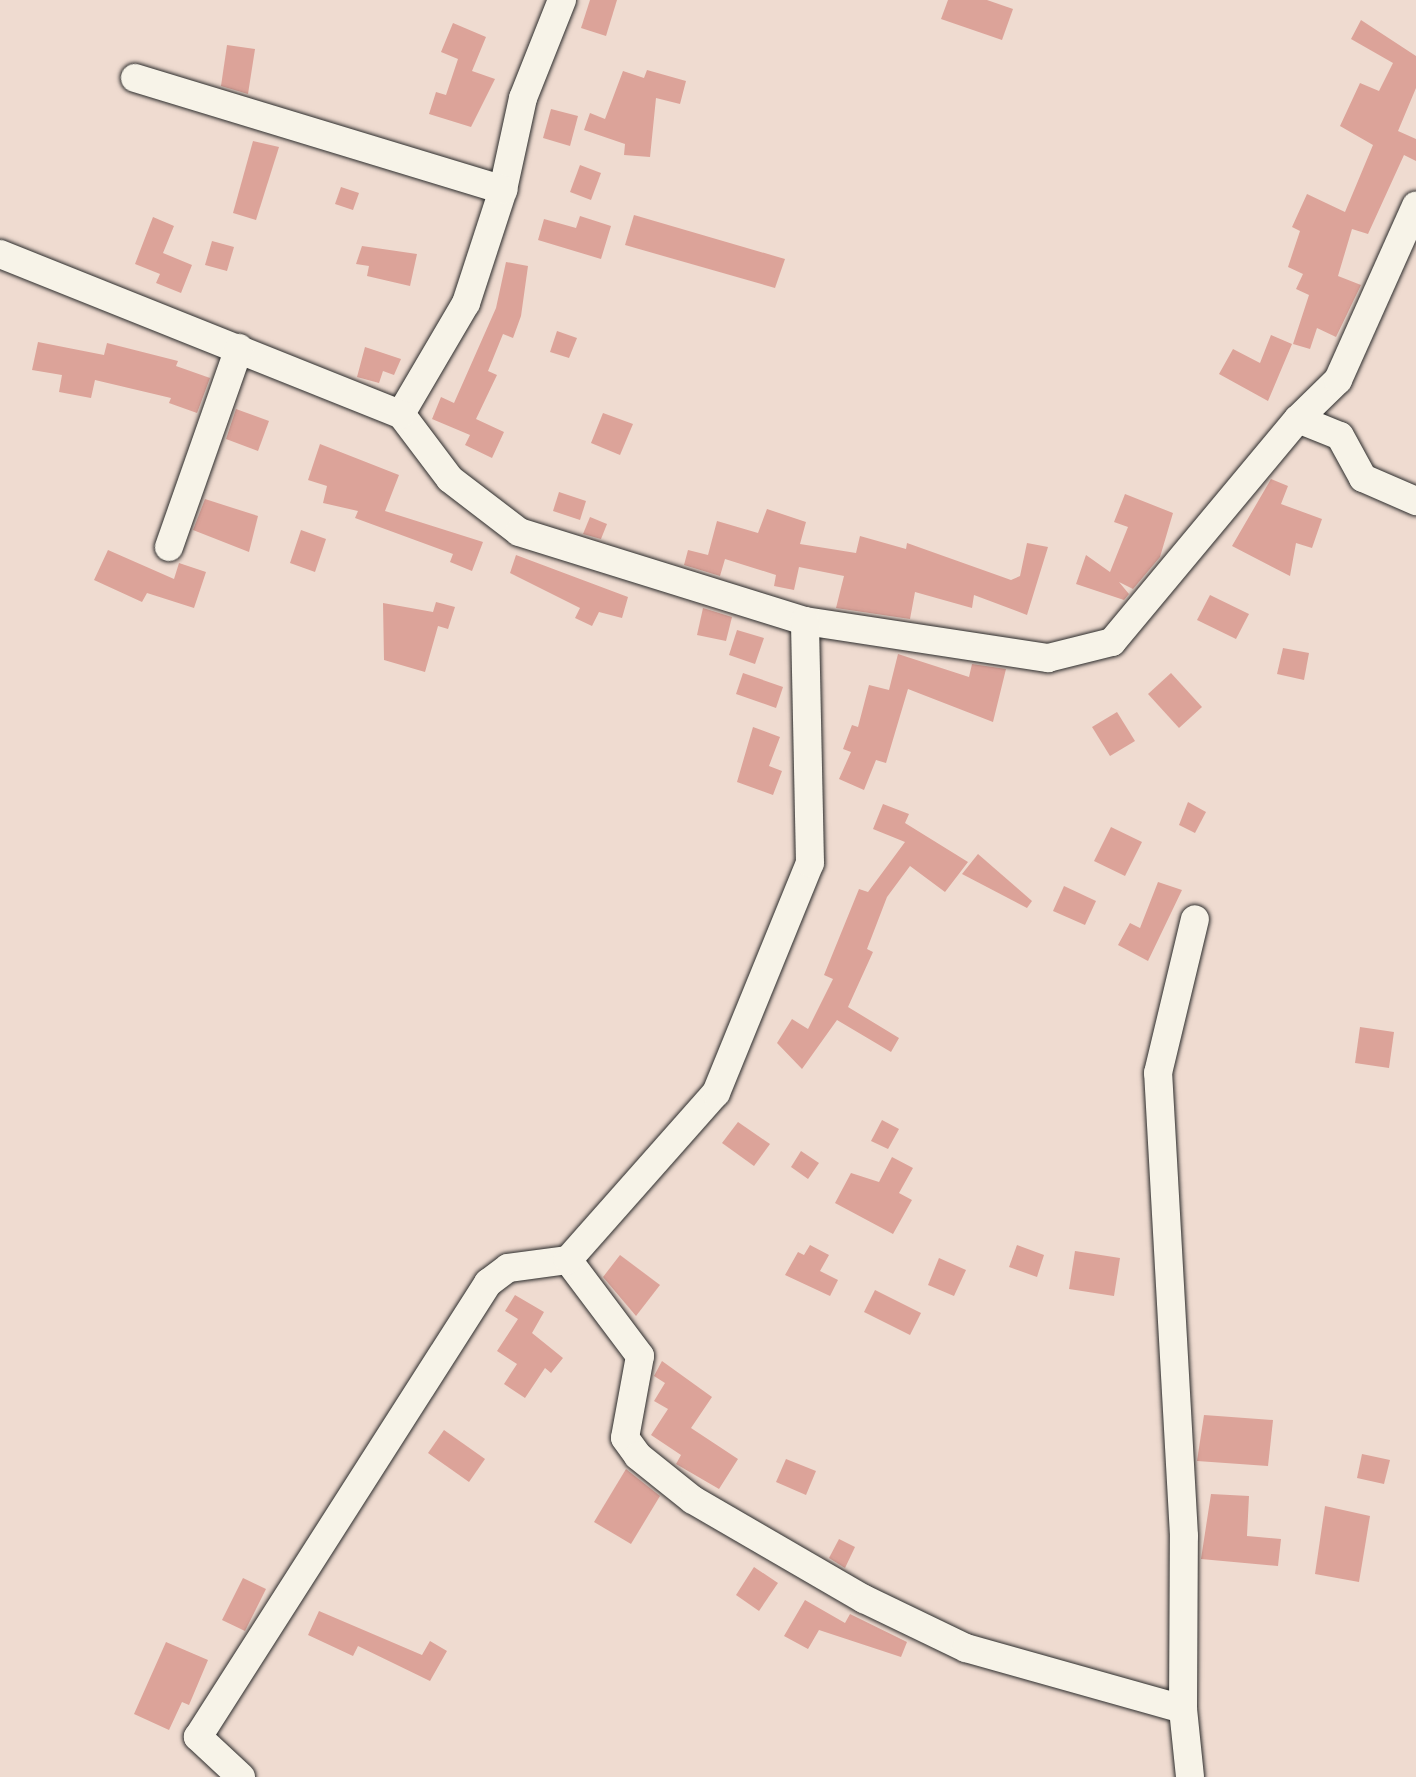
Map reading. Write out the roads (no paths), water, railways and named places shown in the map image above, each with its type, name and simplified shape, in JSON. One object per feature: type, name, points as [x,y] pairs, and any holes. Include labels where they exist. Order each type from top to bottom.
[{"type":"street","points":[[400,414],[466,303],[503,190],[523,98],[562,0]]},
{"type":"street","points":[[134,78],[503,190]]},
{"type":"street","points":[[0,254],[400,414],[450,479],[519,532],[805,621],[1048,658],[1112,642],[1298,419],[1338,380],[1416,206]]},
{"type":"street","points":[[169,547],[240,348]]},
{"type":"street","points":[[1298,419],[1340,436],[1363,478],[1416,500]]},
{"type":"street","points":[[241,1777],[198,1737],[488,1283],[508,1268],[568,1260],[716,1094],[810,863],[805,621]]},
{"type":"street","points":[[1190,1777],[1184,1709],[1184,1536],[1158,1073],[1196,919]]},
{"type":"street","points":[[568,1260],[640,1356],[625,1438],[693,1500],[864,1599],[966,1648],[1184,1709]]}]
